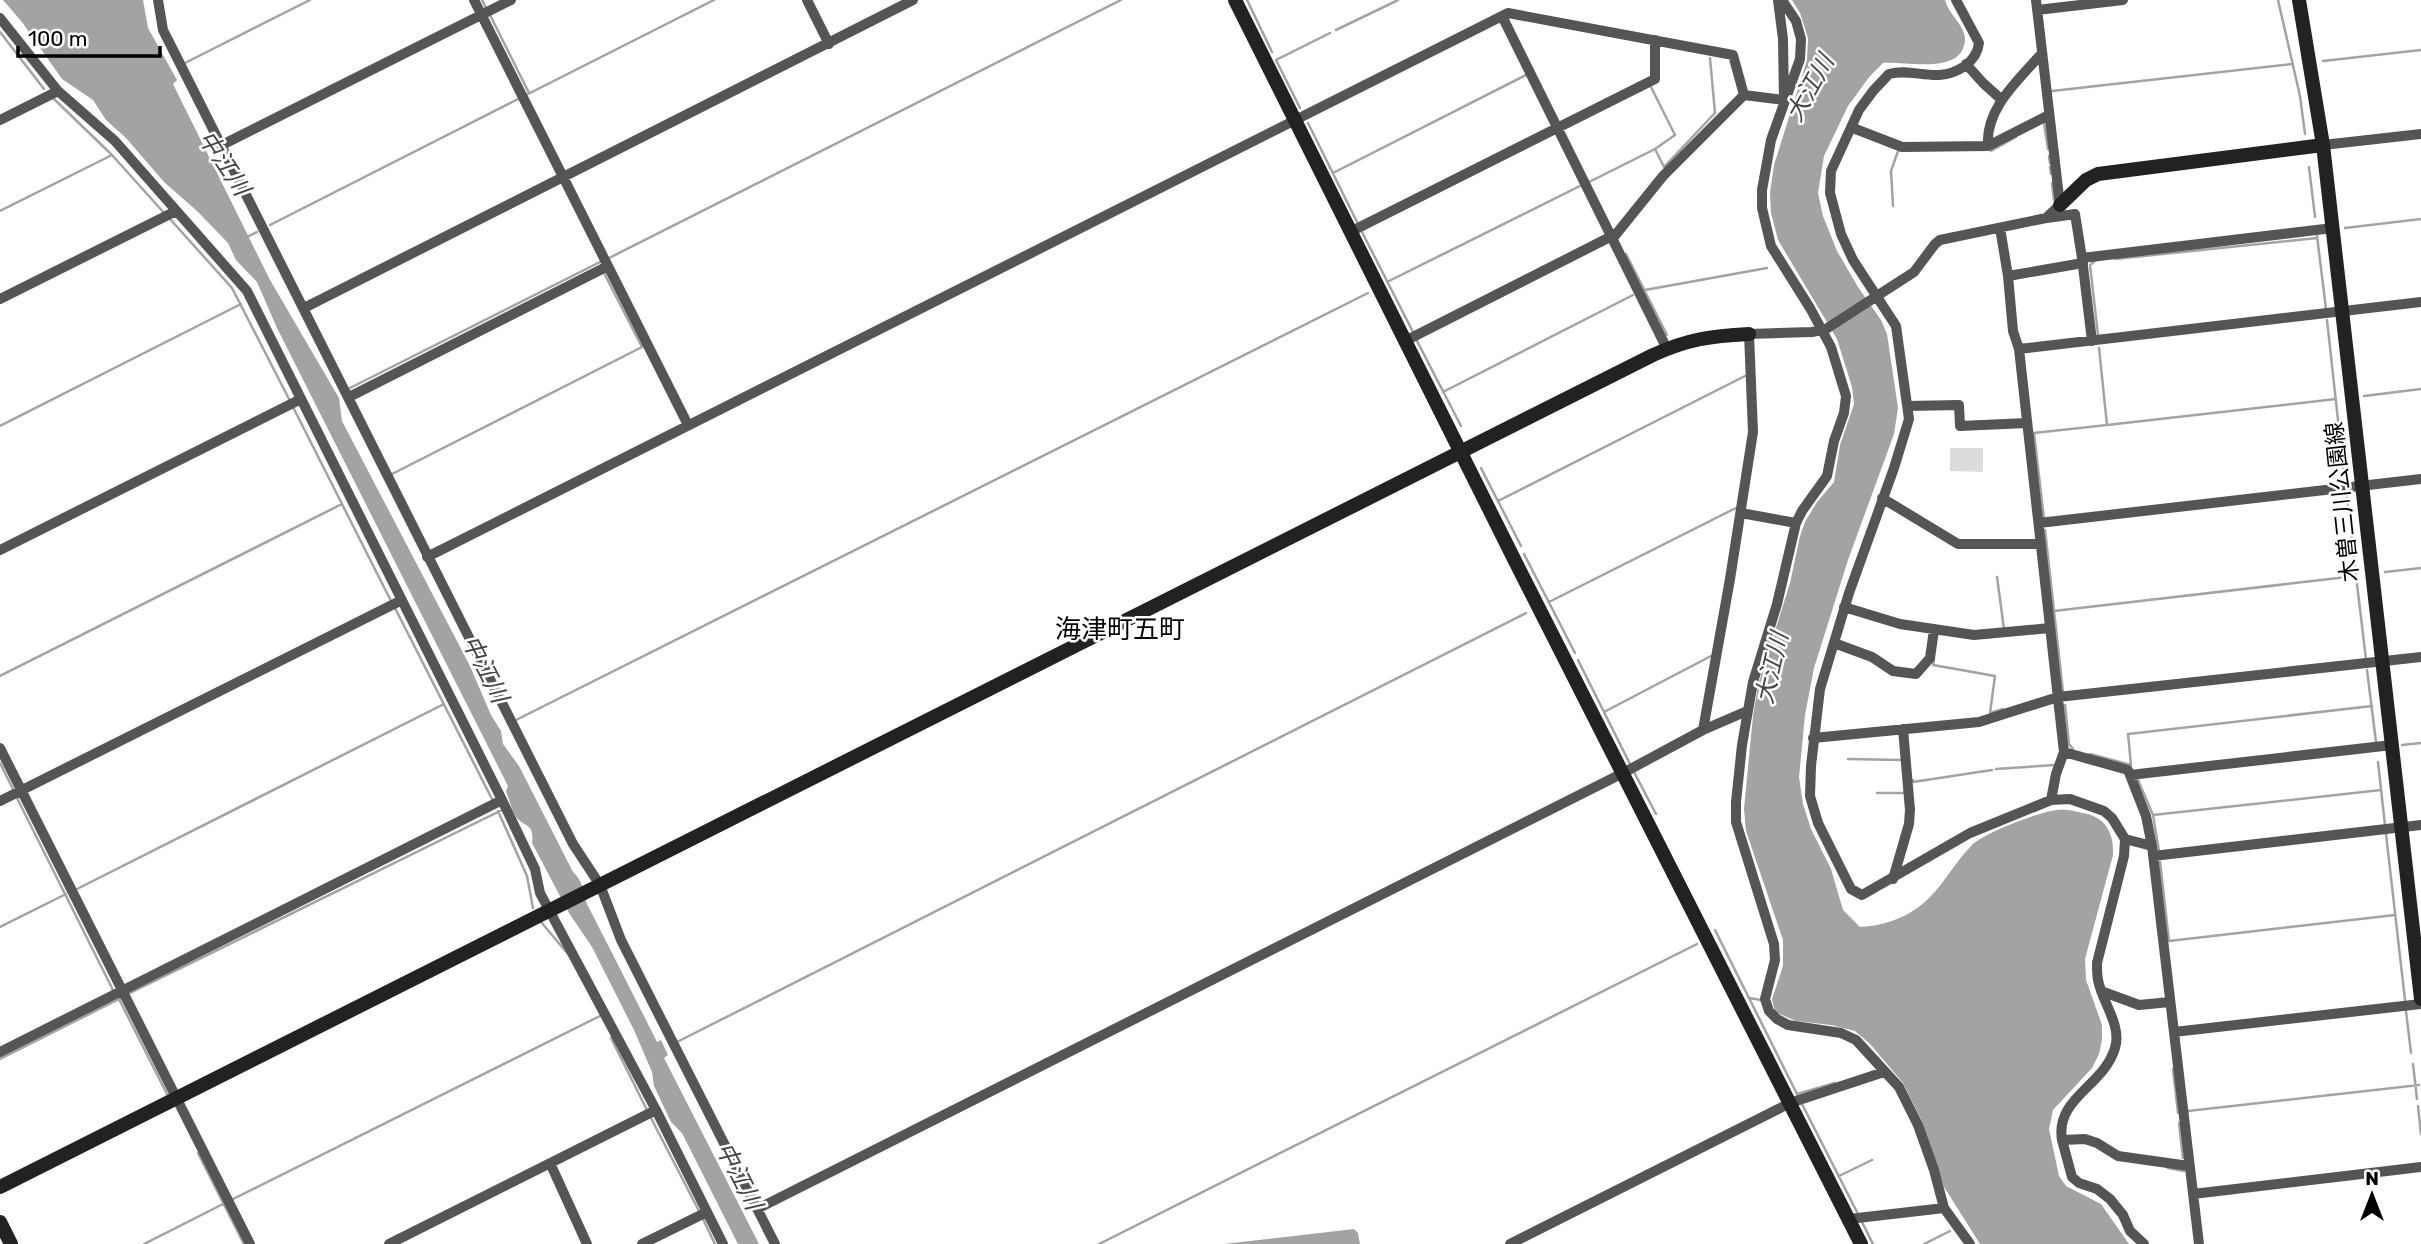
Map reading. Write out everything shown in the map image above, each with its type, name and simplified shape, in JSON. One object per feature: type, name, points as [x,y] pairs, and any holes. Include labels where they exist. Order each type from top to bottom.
[{"type":"street","points":[[158,0],[163,30],[427,557],[597,886],[621,940],[775,1244]]},
{"type":"street","points":[[474,0],[688,425]]},
{"type":"street","points":[[222,145],[511,0]]},
{"type":"street","points":[[807,0],[829,44]]},
{"type":"street","points":[[304,308],[914,0]]},
{"type":"street","points":[[1235,0],[1294,122],[1861,1244]]},
{"type":"street","points":[[1780,0],[1796,22],[1801,39],[1800,59],[1769,151],[1762,190],[1762,208],[1771,246],[1824,330],[1846,396],[1827,476],[1796,523],[1777,604],[1756,672],[1746,711],[1736,822],[1774,944],[1775,960],[1765,999],[1767,1005],[1777,1019],[1788,1025],[1841,1033],[1856,1040],[1899,1087],[1918,1125],[1944,1208],[1970,1244]]},
{"type":"street","points":[[1780,0],[1784,100]]},
{"type":"street","points":[[1956,0],[1979,43],[1975,57],[1956,71],[1939,75],[1913,72],[1889,74],[1859,110],[1831,172],[1830,193],[1841,234],[1875,298],[1896,326],[1909,419],[1844,607],[1820,689],[1813,738],[1810,796],[1818,823],[1852,889],[1862,895],[1970,833],[2051,800],[2070,799],[2104,811],[2112,818],[2125,839],[2153,851],[2421,825]]},
{"type":"street","points":[[2060,205],[2037,5],[2123,0]]},
{"type":"street","name":"木曽三川公園線","points":[[2299,0],[2323,145],[2344,312],[2421,1002]]},
{"type":"street","points":[[427,557],[1508,13],[1732,55],[1744,95]]},
{"type":"street","points":[[1502,16],[1667,349]]},
{"type":"street","points":[[0,18],[58,91],[115,141],[247,291],[502,800],[535,870],[540,893],[656,1110],[723,1244]]},
{"type":"street","points":[[1350,232],[1655,79],[1655,40]]},
{"type":"street","points":[[1988,146],[1987,132],[1997,105],[2042,53]]},
{"type":"street","points":[[1966,64],[2002,100]]},
{"type":"street","points":[[0,120],[58,91]]},
{"type":"street","points":[[1744,95],[1784,100]]},
{"type":"street","points":[[1405,341],[1613,237],[1663,176],[1744,95]]},
{"type":"street","points":[[1853,128],[1902,147],[1988,146],[2049,115]]},
{"type":"street","points":[[2046,218],[2086,180],[2098,174],[2421,134]]},
{"type":"street","points":[[0,299],[176,211]]},
{"type":"street","points":[[0,1187],[1461,451],[1689,340],[1718,335],[1824,330],[1914,272],[1934,244],[1940,240],[2075,214],[2092,341]]},
{"type":"street","points":[[2000,228],[2013,331],[2019,349],[2064,752],[2051,800]]},
{"type":"street","points":[[2008,276],[2083,261],[2333,228]]},
{"type":"street","points":[[349,397],[608,266]]},
{"type":"street","points":[[2019,349],[2421,302]]},
{"type":"street","points":[[1703,730],[1753,432],[1749,334]]},
{"type":"street","points":[[0,550],[301,399]]},
{"type":"street","points":[[1908,406],[1959,405],[1960,426],[2026,423]]},
{"type":"street","points":[[2039,523],[2421,479]]},
{"type":"street","points":[[1882,498],[1958,544],[2041,544]]},
{"type":"street","points":[[1741,513],[1796,523]]},
{"type":"street","points":[[0,802],[402,600]]},
{"type":"street","points":[[1844,607],[1878,618],[1934,630],[1984,635],[2050,628]]},
{"type":"street","points":[[1834,643],[1872,657],[1893,671],[1916,674],[1930,658],[1934,630]]},
{"type":"street","points":[[1813,738],[1979,722],[2058,697],[2421,657]]},
{"type":"street","points":[[757,1209],[1623,773],[1703,730],[1746,711]]},
{"type":"street","points":[[1893,879],[1909,824],[1910,810],[1903,729]]},
{"type":"street","points":[[2130,775],[2392,745]]},
{"type":"street","points":[[0,748],[250,1244]]},
{"type":"street","points":[[2064,752],[2127,770],[2146,816],[2153,851],[2199,1244]]},
{"type":"street","points":[[0,1052],[502,800]]},
{"type":"street","points":[[2125,839],[2099,948],[2098,979],[2115,1025],[2116,1047],[2100,1075],[2063,1115],[2060,1127],[2072,1177],[2079,1183],[2097,1189],[2110,1199],[2123,1215],[2130,1231],[2144,1244]]},
{"type":"street","points":[[2101,991],[2139,1005],[2170,1002]]},
{"type":"street","points":[[2174,1032],[2421,1002]]},
{"type":"street","points":[[1510,1244],[1790,1103],[1884,1072]]},
{"type":"street","points":[[389,1244],[656,1110]]},
{"type":"street","points":[[2062,1140],[2085,1139],[2118,1156],[2189,1166]]},
{"type":"street","points":[[550,1163],[587,1244]]},
{"type":"street","points":[[2193,1194],[2421,1167]]},
{"type":"street","points":[[1849,1219],[1944,1208]]},
{"type":"street","points":[[642,1244],[706,1212]]},
{"type":"street","points":[[0,1222],[11,1244]]},
{"type":"shaded area","points":[[1950,448],[1983,448],[1983,472],[1950,471]]},
{"type":"water","points":[[3,0],[143,0],[148,28],[177,80],[173,84],[270,280],[339,398],[342,421],[470,666],[491,715],[501,731],[503,744],[519,766],[580,881],[588,906],[657,1042],[661,1040],[668,1055],[664,1058],[759,1244],[738,1244],[682,1133],[671,1122],[654,1086],[652,1072],[634,1030],[592,947],[569,913],[532,843],[532,831],[514,812],[506,791],[508,786],[277,328],[257,282],[236,260],[228,243],[164,182],[126,138],[106,120],[93,100],[62,79]]},
{"type":"water","name":"大江川","points":[[1792,0],[1945,0],[1965,39],[1962,51],[1955,58],[1944,62],[1883,63],[1848,106],[1824,156],[1818,193],[1823,216],[1837,251],[1887,334],[1898,408],[1894,434],[1848,560],[1814,668],[1805,715],[1799,777],[1803,804],[1811,829],[1831,869],[1843,910],[1860,927],[1892,921],[1913,911],[1935,892],[1972,845],[1988,834],[2012,824],[2048,812],[2064,810],[2088,814],[2105,825],[2111,835],[2113,855],[2085,959],[2086,980],[2102,1025],[2102,1040],[2092,1068],[2053,1110],[2049,1129],[2059,1176],[2066,1186],[2101,1204],[2129,1244],[1980,1244],[1944,1187],[1921,1119],[1903,1083],[1870,1044],[1855,1031],[1796,1021],[1775,1012],[1772,999],[1783,966],[1783,940],[1746,831],[1744,809],[1753,716],[1758,685],[1790,583],[1800,536],[1817,502],[1834,482],[1840,445],[1854,404],[1852,387],[1837,339],[1778,240],[1771,213],[1770,193],[1774,165],[1807,60],[1808,38],[1800,13]]},
{"type":"water","points":[[1354,1229],[1358,1233],[1360,1244],[1224,1244]]},
{"type":"waterway","points":[[185,63],[310,0]]},
{"type":"waterway","points":[[482,0],[486,8]]},
{"type":"waterway","points":[[526,95],[714,0]]},
{"type":"waterway","points":[[609,258],[1121,0]]},
{"type":"waterway","points":[[1247,0],[1272,52]]},
{"type":"waterway","points":[[1336,30],[1398,0]]},
{"type":"waterway","points":[[2278,0],[2300,96],[2305,134]]},
{"type":"waterway","points":[[490,15],[529,93]]},
{"type":"waterway","points":[[0,32],[44,89]]},
{"type":"waterway","points":[[1300,108],[1276,60],[1330,33]]},
{"type":"waterway","points":[[2323,61],[2421,50]]},
{"type":"waterway","points":[[1655,149],[1664,167],[1715,113],[1710,58]]},
{"type":"waterway","points":[[2052,91],[2292,64]]},
{"type":"waterway","points":[[1333,173],[1528,74]]},
{"type":"waterway","points":[[1589,182],[1655,149],[1675,135],[1651,87]]},
{"type":"waterway","points":[[54,99],[112,155],[165,214]]},
{"type":"waterway","points":[[270,225],[518,99]]},
{"type":"waterway","points":[[1308,123],[1357,222]]},
{"type":"waterway","points":[[2044,123],[2048,149]]},
{"type":"waterway","points":[[1991,151],[2016,137]]},
{"type":"waterway","points":[[1893,206],[1891,171],[1898,151]]},
{"type":"waterway","points":[[0,211],[112,155]]},
{"type":"waterway","points":[[2049,156],[2050,163]]},
{"type":"waterway","points":[[2050,167],[2051,174]]},
{"type":"waterway","points":[[2309,167],[2315,217]]},
{"type":"waterway","points":[[2052,183],[2054,200]]},
{"type":"waterway","points":[[1387,282],[1582,185]]},
{"type":"waterway","points":[[170,219],[232,288],[289,399]]},
{"type":"waterway","points":[[2345,228],[2421,219]]},
{"type":"waterway","points":[[247,237],[257,232]]},
{"type":"waterway","points":[[1362,232],[1413,332]]},
{"type":"waterway","points":[[2317,236],[2326,309]]},
{"type":"waterway","points":[[2115,259],[2317,238]]},
{"type":"waterway","points":[[1626,254],[1667,335]]},
{"type":"waterway","points":[[348,389],[602,261]]},
{"type":"waterway","points":[[2095,261],[2090,265],[2098,335]]},
{"type":"waterway","points":[[1645,290],[1767,268]]},
{"type":"waterway","points":[[392,474],[642,347],[604,273]]},
{"type":"waterway","points":[[514,721],[1368,293]]},
{"type":"waterway","points":[[1443,392],[1633,295]]},
{"type":"waterway","points":[[0,426],[241,304]]},
{"type":"waterway","points":[[2327,320],[2345,484]]},
{"type":"waterway","points":[[1416,339],[1461,426]]},
{"type":"waterway","points":[[2044,519],[2034,433],[2107,425],[2099,348]]},
{"type":"waterway","points":[[1498,501],[1745,376]]},
{"type":"waterway","points":[[2364,396],[2421,389]]},
{"type":"waterway","points":[[2107,425],[2336,399]]},
{"type":"waterway","points":[[293,407],[391,601]]},
{"type":"waterway","points":[[1481,468],[1521,546]]},
{"type":"waterway","points":[[2346,493],[2349,513]]},
{"type":"waterway","points":[[0,676],[342,504]]},
{"type":"waterway","points":[[1549,602],[1736,508]]},
{"type":"waterway","points":[[2350,526],[2366,659]]},
{"type":"waterway","points":[[2045,530],[2063,692]]},
{"type":"waterway","points":[[1524,554],[1575,653]]},
{"type":"waterway","points":[[2385,572],[2421,568]]},
{"type":"waterway","points":[[2054,611],[2356,576]]},
{"type":"waterway","points":[[1997,577],[2004,629]]},
{"type":"waterway","points":[[395,608],[493,801]]},
{"type":"waterway","points":[[677,1042],[1526,613]]},
{"type":"waterway","points":[[1604,712],[1711,656]]},
{"type":"waterway","points":[[1934,659],[1933,665],[1995,676],[1990,713],[2003,709]]},
{"type":"waterway","points":[[1578,660],[1630,764]]},
{"type":"waterway","points":[[2367,670],[2376,742]]},
{"type":"waterway","points":[[75,890],[444,704]]},
{"type":"waterway","points":[[2065,705],[2069,744],[2073,749]]},
{"type":"waterway","points":[[2131,765],[2128,734],[2372,706]]},
{"type":"waterway","points":[[2402,745],[2421,743]]},
{"type":"waterway","points":[[2090,754],[2131,765]]},
{"type":"waterway","points":[[1848,759],[1901,760]]},
{"type":"waterway","points":[[2378,762],[2385,825]]},
{"type":"waterway","points":[[0,763],[14,791]]},
{"type":"waterway","points":[[1996,769],[2055,765]]},
{"type":"waterway","points":[[1913,780],[1992,770]]},
{"type":"waterway","points":[[1634,772],[1656,814]]},
{"type":"waterway","points":[[2138,780],[2153,815],[2159,851]]},
{"type":"waterway","points":[[2153,815],[2381,790]]},
{"type":"waterway","points":[[1877,793],[1903,793]]},
{"type":"waterway","points":[[17,798],[114,992]]},
{"type":"waterway","points":[[128,994],[502,810]]},
{"type":"waterway","points":[[498,811],[527,876],[533,908]]},
{"type":"waterway","points":[[2386,834],[2405,1000]]},
{"type":"waterway","points":[[2160,862],[2169,941],[2395,915]]},
{"type":"waterway","points":[[0,927],[66,894]]},
{"type":"waterway","points":[[541,922],[568,954]]},
{"type":"waterway","points":[[1715,930],[1749,998],[1761,1000]]},
{"type":"waterway","points":[[1099,1244],[1697,944]]},
{"type":"waterway","points":[[0,1059],[121,998]]},
{"type":"waterway","points":[[1749,998],[1798,1096]]},
{"type":"waterway","points":[[119,999],[168,1096]]},
{"type":"waterway","points":[[2406,1011],[2411,1053]]},
{"type":"waterway","points":[[233,1199],[600,1016]]},
{"type":"waterway","points":[[611,1038],[647,1110]]},
{"type":"waterway","points":[[2413,1064],[2417,1099]]},
{"type":"waterway","points":[[2173,1069],[2178,1113]]},
{"type":"waterway","points":[[1797,1094],[1835,1083]]},
{"type":"waterway","points":[[2188,1111],[2419,1085]]},
{"type":"waterway","points":[[1802,1104],[1858,1214]]},
{"type":"waterway","points":[[2418,1106],[2421,1134]]},
{"type":"waterway","points":[[650,1116],[699,1211]]},
{"type":"waterway","points":[[2179,1123],[2183,1158]]},
{"type":"waterway","points":[[198,1153],[244,1244]]},
{"type":"waterway","points":[[1839,1176],[1872,1160]]},
{"type":"waterway","points":[[2168,1168],[2184,1171]]},
{"type":"waterway","points":[[144,1244],[225,1203]]},
{"type":"waterway","points":[[703,1219],[715,1244]]},
{"type":"waterway","points":[[1862,1222],[1873,1244]]},
{"type":"waterway","points":[[1924,1244],[1950,1231]]},
{"type":"district","name":"海津町五町","points":[[1120,629]]},
{"type":"water label","name":"中江川","points":[[224,163]]},
{"type":"water label","name":"中江川","points":[[485,669]]},
{"type":"water label","name":"中江川","points":[[739,1176]]}]
